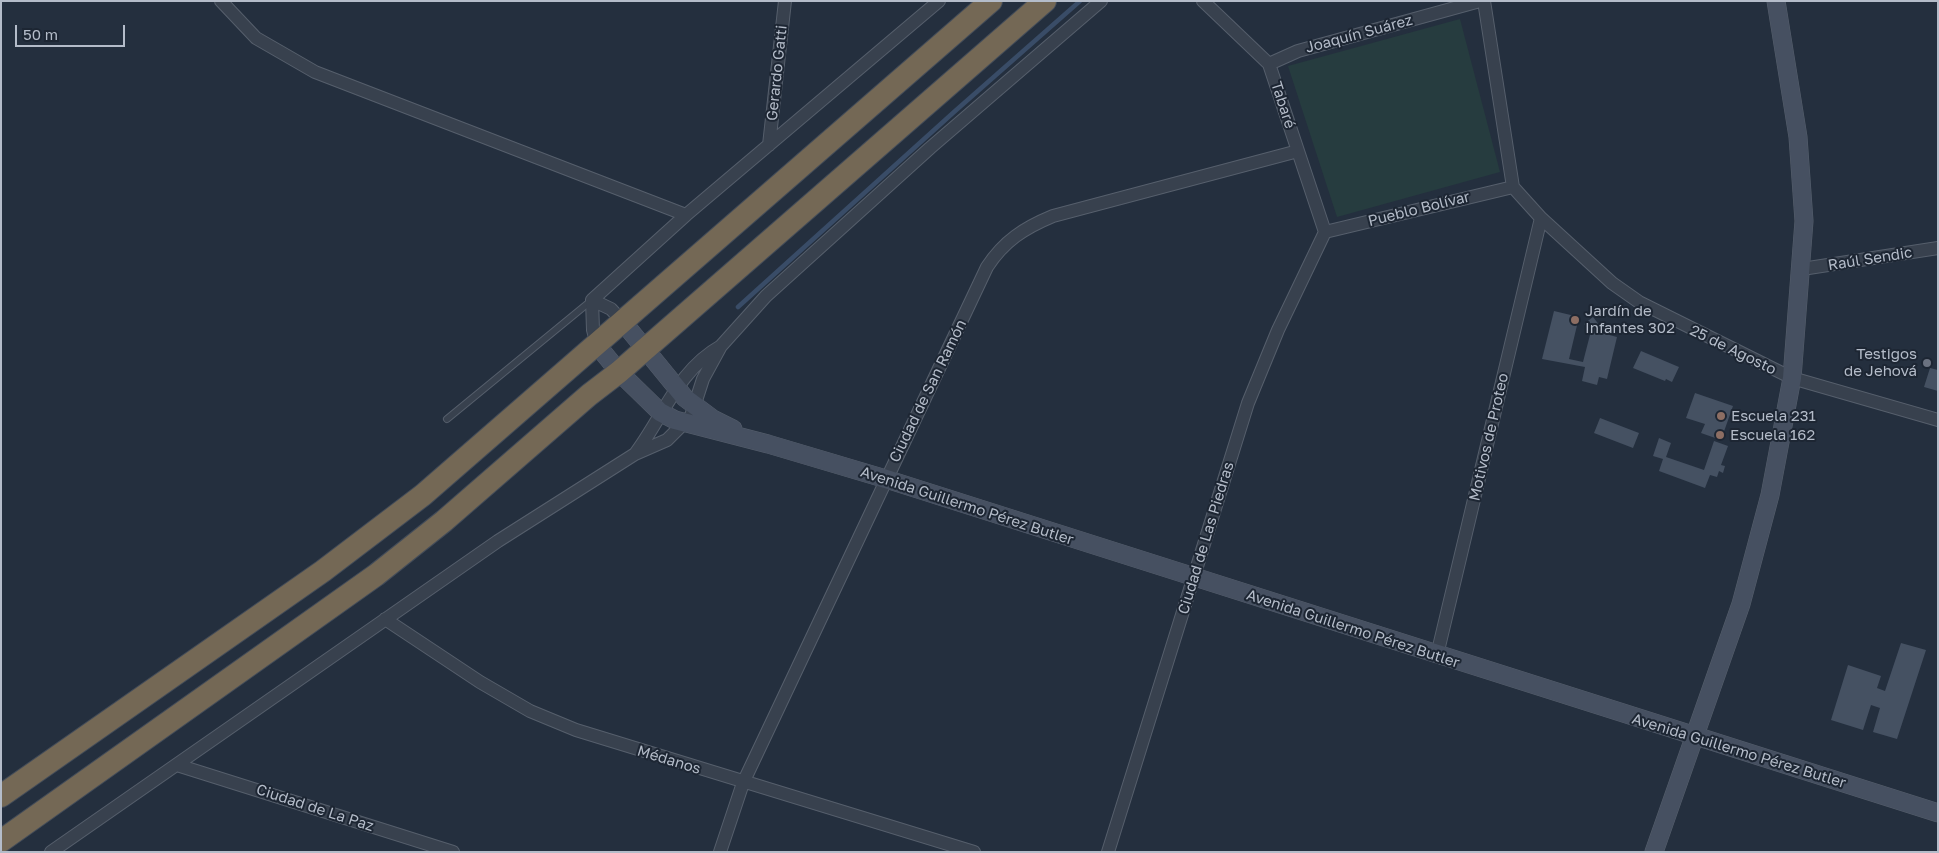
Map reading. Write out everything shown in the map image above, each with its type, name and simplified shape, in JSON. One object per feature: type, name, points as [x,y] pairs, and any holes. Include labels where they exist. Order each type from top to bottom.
[{"type":"highway","points":[[1,796],[322,570],[423,495],[991,1]]},
{"type":"highway","points":[[1,841],[376,575],[444,521],[589,395],[619,372],[1045,1]]},
{"type":"street","points":[[221,1],[256,38],[315,72],[686,215]]},
{"type":"street","name":"Gerardo Gatti","points":[[769,145],[785,1]]},
{"type":"street","points":[[768,444],[684,424],[660,412],[619,372],[597,344],[593,330],[592,300],[686,215],[939,1]]},
{"type":"street","points":[[51,852],[178,765],[384,619],[498,542],[635,454],[667,440],[691,416],[702,379],[721,346],[766,296],[930,148],[1101,1]]},
{"type":"street","name":"Tabaré","points":[[1203,1],[1269,64],[1325,232]]},
{"type":"street","name":"Joaquín Suárez","points":[[1269,64],[1298,51],[1480,1]]},
{"type":"street","points":[[1484,1],[1513,187]]},
{"type":"street","points":[[1654,852],[1741,604],[1757,550],[1770,496],[1792,378],[1802,269],[1804,221],[1798,137],[1776,1]]},
{"type":"street","name":"Ciudad de San Ramón","points":[[720,852],[743,783],[987,267],[999,249],[1030,225],[1052,216],[1298,151]]},
{"type":"street","name":"25 de Agosto","points":[[1513,187],[1541,218],[1612,284],[1639,302],[1792,378],[1938,420]]},
{"type":"street","name":"Pueblo Bolívar","points":[[1325,232],[1513,187]]},
{"type":"street","name":"Motivos de Proteo","points":[[1437,655],[1541,218]]},
{"type":"street","name":"Ciudad de Las Piedras","points":[[1108,852],[1248,403],[1278,330],[1325,232]]},
{"type":"street","name":"Raúl Sendic","points":[[1802,269],[1938,248]]},
{"type":"street","points":[[592,300],[611,309],[676,388],[694,406],[735,430],[768,444]]},
{"type":"street","points":[[635,454],[676,388],[710,352],[721,346]]},
{"type":"street","name":"Avenida Guillermo Pérez Butler","points":[[768,444],[886,479],[1938,813]]},
{"type":"street","name":"Médanos","points":[[384,619],[480,682],[530,711],[576,730],[743,783],[850,812],[974,852]]},
{"type":"street","name":"Ciudad de La Paz","points":[[178,765],[453,852]]},
{"type":"lane","points":[[447,419],[592,300]]},
{"type":"green space","points":[[1460,19],[1500,172],[1337,217],[1288,66]]},
{"type":"building","points":[[1554,311],[1579,317],[1569,359],[1583,362],[1591,331],[1584,324],[1593,317],[1600,326],[1594,331],[1617,337],[1607,379],[1599,377],[1597,385],[1582,381],[1585,367],[1542,359]]},
{"type":"building","points":[[1641,351],[1679,367],[1672,382],[1633,368]]},
{"type":"building","points":[[1930,368],[1938,370],[1938,391],[1924,387]]},
{"type":"building","points":[[1695,393],[1733,406],[1721,440],[1701,433],[1705,424],[1686,418]]},
{"type":"building","points":[[1600,418],[1639,433],[1633,448],[1594,433]]},
{"type":"building","points":[[1659,438],[1671,443],[1666,457],[1704,470],[1714,441],[1728,446],[1721,465],[1725,466],[1723,473],[1719,471],[1717,477],[1710,475],[1705,488],[1659,471],[1663,459],[1653,456]]},
{"type":"building","points":[[1901,643],[1926,650],[1897,739],[1873,732],[1880,708],[1871,705],[1863,730],[1831,720],[1848,665],[1881,676],[1877,688],[1885,691]]},
{"type":"waterway","points":[[738,307],[1080,1]]},
{"type":"place","name":"Jardín de Infantes 302","points":[[1575,320]]},
{"type":"place","name":"Testigos de Jehová","points":[[1927,363]]},
{"type":"place","name":"Escuela 231","points":[[1721,416]]},
{"type":"place","name":"Escuela 162","points":[[1720,435]]}]
